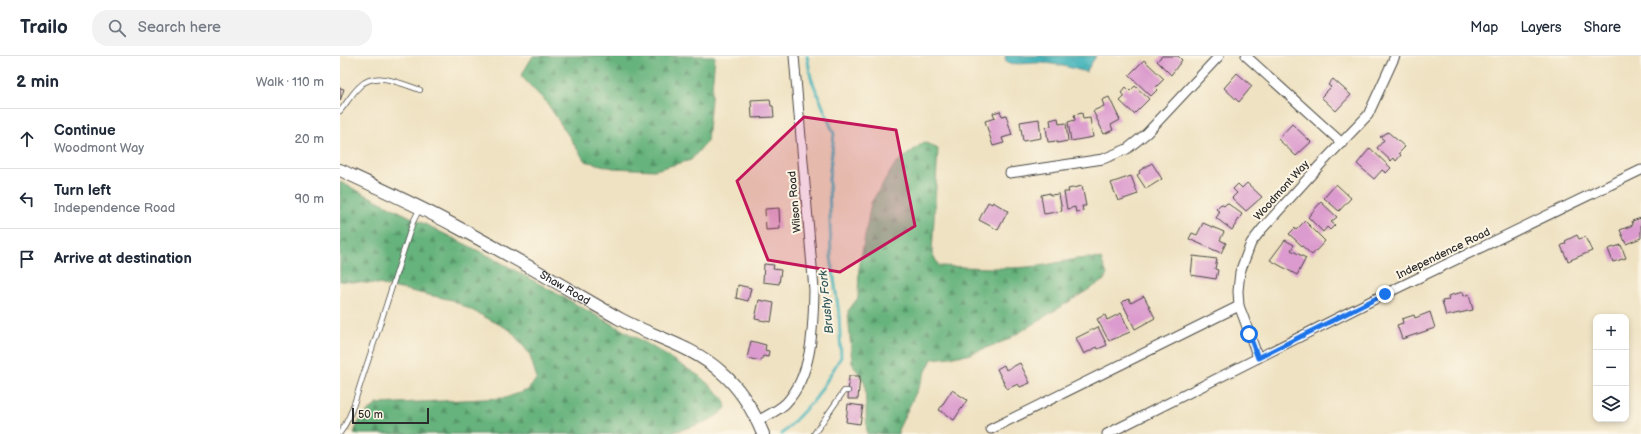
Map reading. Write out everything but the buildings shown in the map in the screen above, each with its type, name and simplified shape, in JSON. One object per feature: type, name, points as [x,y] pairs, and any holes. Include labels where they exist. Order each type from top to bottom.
[{"type":"main road","name":"Shaw Road","points":[[340,170],[456,226],[558,282],[621,319],[695,354],[711,364],[736,387],[757,421],[763,434]]},
{"type":"street","name":"Wilson Road","points":[[757,421],[786,404],[795,391],[807,361],[813,317],[814,290],[794,56]]},
{"type":"street","points":[[1010,173],[1103,159],[1127,149],[1147,133],[1219,56]]},
{"type":"street","points":[[1246,56],[1342,143]]},
{"type":"street","name":"Woodmont Way","points":[[1258,358],[1239,306],[1238,291],[1240,272],[1251,243],[1320,165],[1368,115],[1395,56]]},
{"type":"street","name":"Independence Road","points":[[1107,434],[1392,290],[1641,170]]},
{"type":"street","points":[[991,429],[1239,306]]},
{"type":"lane","points":[[340,111],[360,86],[368,81],[386,79],[420,90]]},
{"type":"lane","points":[[340,433],[345,426],[358,391],[380,328],[413,222],[420,208]]},
{"type":"lane","points":[[814,434],[844,391],[848,391]]},
{"type":"highlighted area","points":[[804,117],[896,130],[915,226],[840,272],[768,260],[737,181]]},
{"type":"green space","points":[[533,56],[715,56],[707,141],[691,160],[655,170],[613,168],[585,161],[547,103],[521,76]]},
{"type":"green space","points":[[924,142],[938,149],[932,253],[939,266],[1013,268],[1093,258],[1101,259],[1107,274],[1104,280],[1007,340],[967,355],[932,359],[898,430],[898,434],[867,434],[865,383],[852,363],[848,311],[858,298],[859,269],[871,203],[895,164]]},
{"type":"green space","points":[[340,182],[489,256],[646,343],[699,376],[724,400],[726,408],[721,413],[707,421],[669,434],[354,434],[357,424],[363,416],[378,404],[505,398],[528,390],[537,378],[529,353],[510,330],[452,300],[378,284],[340,281]]},
{"type":"water","points":[[1005,56],[1096,56],[1086,72],[1065,66],[1049,64],[1011,63],[1006,62]]},
{"type":"waterway","name":"Brushy Fork","points":[[782,434],[816,398],[841,357],[839,314],[831,257],[829,179],[834,134],[811,78],[807,56]]},
{"type":"route","points":[[1249,334],[1258,358],[1385,294]]}]
